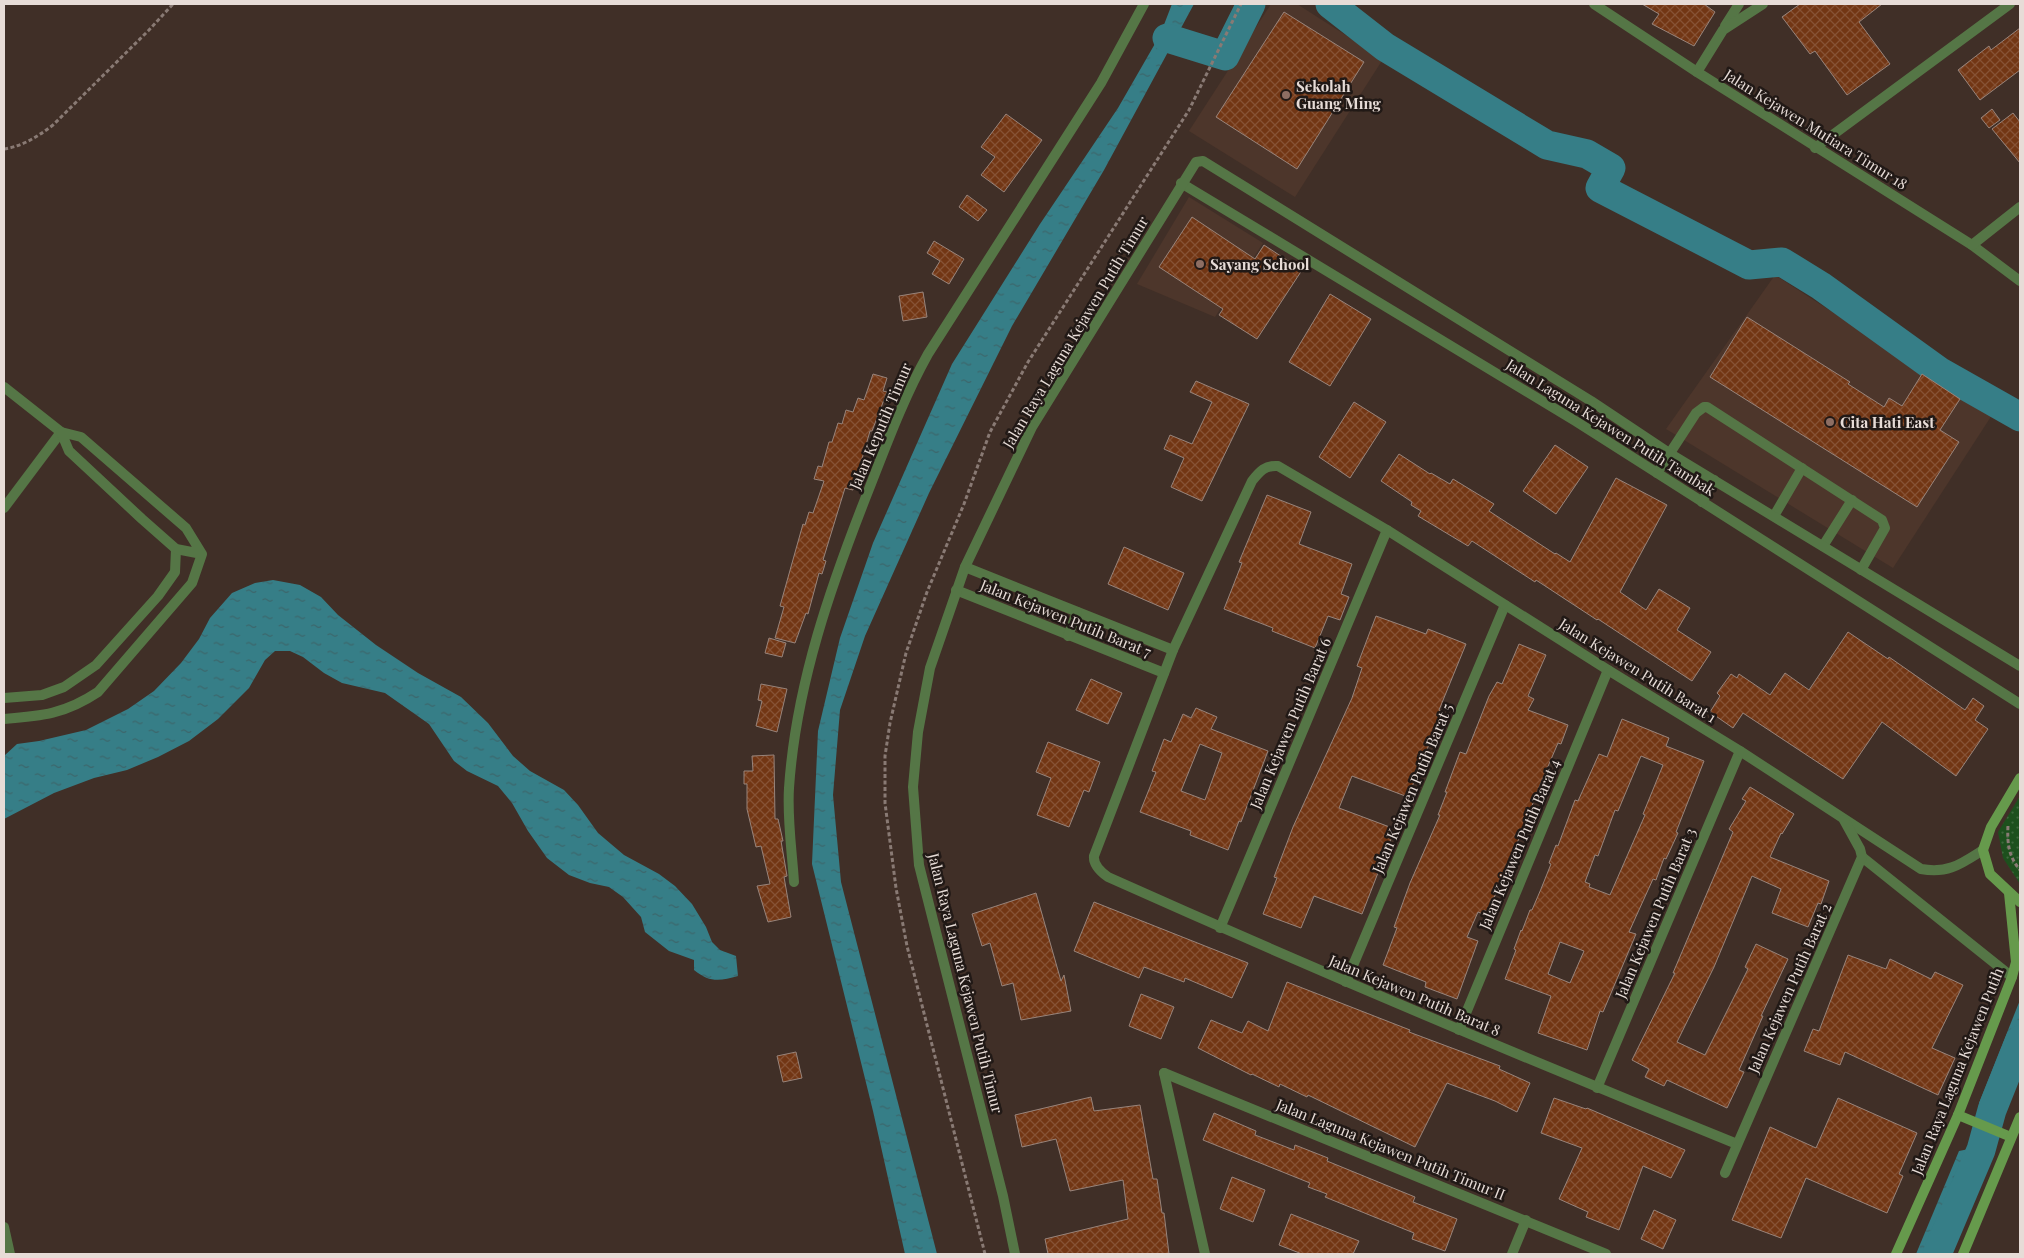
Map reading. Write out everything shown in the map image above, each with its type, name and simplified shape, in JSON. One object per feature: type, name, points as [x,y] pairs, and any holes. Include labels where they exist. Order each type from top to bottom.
[{"type":"street","name":"Jalan Keputih Timur","points":[[794,882],[789,789],[809,666],[825,608],[890,436],[913,380],[928,354],[1101,83],[1144,4]]},
{"type":"street","name":"Jalan Kejawen Mutiara Timur 18","points":[[1594,4],[1815,148],[1972,245],[2020,281]]},
{"type":"street","points":[[1697,72],[1739,4]]},
{"type":"street","points":[[1722,30],[1763,4]]},
{"type":"street","points":[[1815,148],[2010,4]]},
{"type":"street","name":"Jalan Raya Laguna Kejawen Putih Timur","points":[[1015,1254],[1003,1196],[919,865],[913,786],[918,732],[930,668],[956,590],[965,567],[1032,427],[1193,164],[1198,161],[1203,162]]},
{"type":"street","name":"Jalan Laguna Kejawen Putih Tambak","points":[[1203,162],[1583,396],[1669,453],[2020,666]]},
{"type":"street","name":"Jalan Laguna Kejawen Putih Tambak","points":[[1181,183],[1577,422],[2020,704]]},
{"type":"street","points":[[1972,245],[2020,208]]},
{"type":"street","points":[[4,387],[61,432],[81,437],[186,528],[202,554]]},
{"type":"street","points":[[1657,473],[1696,413],[1704,407],[1708,407],[1882,520],[1885,526],[1861,570]]},
{"type":"street","points":[[4,508],[61,432]]},
{"type":"street","points":[[61,432],[69,452],[176,549],[202,554]]},
{"type":"street","name":"Jalan Kejawen Putih Barat 7","points":[[1094,856],[1173,650],[1252,481],[1261,470],[1271,465],[1278,466]]},
{"type":"street","name":"Jalan Kejawen Putih Barat 1","points":[[1278,466],[1386,530],[1740,751],[1922,869],[1934,871],[1955,868],[1983,850]]},
{"type":"street","points":[[1774,516],[1802,468]]},
{"type":"street","points":[[1702,502],[1714,480]]},
{"type":"street","points":[[1823,546],[1852,500]]},
{"type":"street","name":"Jalan Kejawen Putih Barat 6","points":[[1220,928],[1386,530]]},
{"type":"street","points":[[4,698],[42,695],[64,687],[96,666],[158,596],[175,572],[176,549]]},
{"type":"street","points":[[4,719],[44,716],[82,703],[98,692],[192,584],[202,554]]},
{"type":"street","name":"Jalan Kejawen Putih Barat 7","points":[[965,567],[1173,650]]},
{"type":"street","name":"Jalan Kejawen Putih Barat 7","points":[[956,590],[1164,673]]},
{"type":"street","name":"Jalan Kejawen Putih Barat 5","points":[[1346,982],[1505,605]]},
{"type":"street","points":[[1068,636],[1076,612]]},
{"type":"street","name":"Jalan Kejawen Putih Barat 4","points":[[1459,1030],[1608,670]]},
{"type":"street","name":"Jalan Kejawen Putih Barat 3","points":[[1597,1088],[1740,751]]},
{"type":"street","points":[[2020,778],[1991,827],[1983,850],[1990,874],[2020,902]]},
{"type":"street","points":[[1842,817],[1856,840],[1862,857],[2012,977]]},
{"type":"street","name":"Jalan Kejawen Putih Barat 8","points":[[1094,856],[1098,868],[1108,877],[1220,928],[1597,1088],[1737,1144]]},
{"type":"street","name":"Jalan Kejawen Putih Barat 2","points":[[1725,1173],[1862,857]]},
{"type":"street","name":"Jalan Raya Laguna Kejawen Putih","points":[[1896,1254],[1958,1116],[2012,977],[2016,962],[2009,893]]},
{"type":"street","name":"Jalan Laguna Kejawen Putih Timur II","points":[[1206,1254],[1164,1073],[1606,1254]]},
{"type":"street","points":[[1958,1116],[2011,1137]]},
{"type":"street","points":[[1963,1254],[2020,1117]]},
{"type":"street","points":[[1512,1254],[1526,1220]]},
{"type":"street","points":[[4,1227],[10,1254]]},
{"type":"path","points":[[4,149],[17,147],[36,138],[53,125],[173,4]]},
{"type":"path","points":[[2012,819],[2007,826],[2007,847],[2013,862],[2020,870]]},
{"type":"shaded area","name":"Sekolah Guang Ming","points":[[1271,4],[1297,4],[1383,59],[1295,197],[1189,131]]},
{"type":"shaded area","name":"Sayang School","points":[[1189,197],[1263,243],[1215,317],[1137,284]]},
{"type":"shaded area","name":"Cita Hati East","points":[[1775,275],[1992,415],[1893,568],[1666,429]]},
{"type":"green space","points":[[2020,796],[2020,884],[2003,858],[1998,832]]},
{"type":"water","points":[[1172,4],[1194,4],[1104,170],[1012,326],[929,493],[865,636],[840,710],[833,795],[841,882],[937,1254],[905,1254],[873,1111],[812,864],[818,731],[840,638],[873,543],[952,364],[1040,224],[1118,108],[1160,35]]},
{"type":"water","points":[[273,580],[300,585],[321,597],[338,615],[376,645],[418,673],[461,697],[488,723],[513,756],[530,771],[564,790],[578,805],[598,833],[624,855],[659,874],[675,886],[692,904],[706,927],[712,942],[720,950],[736,956],[738,976],[715,980],[700,974],[694,970],[694,960],[669,951],[645,932],[641,917],[623,897],[609,887],[590,883],[569,875],[547,858],[528,831],[512,803],[498,786],[467,771],[454,761],[429,724],[385,693],[342,683],[324,673],[303,657],[290,651],[275,651],[265,660],[249,688],[218,719],[189,741],[127,770],[94,778],[54,793],[4,819],[4,756],[17,744],[86,730],[128,709],[154,691],[181,663],[199,639],[210,618],[232,593],[255,583]]},
{"type":"water","points":[[2020,1000],[2020,1068],[2001,1113],[1989,1110],[1979,1103]]},
{"type":"water","points":[[1974,1148],[1985,1154],[1986,1160],[1948,1254],[1916,1254],[1959,1151]]},
{"type":"building","points":[[1642,4],[1704,4],[1715,12],[1694,46],[1652,24],[1659,14]]},
{"type":"building","points":[[1800,4],[1882,4],[1859,22],[1890,64],[1847,95],[1815,51],[1810,54],[1782,17]]},
{"type":"building","points":[[1284,12],[1364,62],[1297,169],[1216,117]]},
{"type":"building","points":[[2020,28],[2020,70],[1980,100],[1958,70],[1989,46],[1991,50]]},
{"type":"building","points":[[1992,109],[2000,120],[1989,128],[1981,118]]},
{"type":"building","points":[[2013,113],[2020,122],[2020,163],[1992,129]]},
{"type":"building","points":[[1006,114],[1042,140],[1004,192],[981,175],[995,157],[981,147]]},
{"type":"building","points":[[967,195],[987,210],[978,221],[959,207]]},
{"type":"building","points":[[1192,217],[1255,259],[1264,245],[1302,270],[1257,339],[1219,315],[1223,309],[1159,267]]},
{"type":"building","points":[[934,241],[964,259],[949,284],[932,274],[940,261],[927,253]]},
{"type":"building","points":[[923,292],[927,317],[903,321],[899,296]]},
{"type":"building","points":[[1330,294],[1371,319],[1330,386],[1289,362]]},
{"type":"building","points":[[1747,317],[1850,382],[1848,384],[1884,407],[1889,398],[1902,406],[1922,374],[1960,399],[1940,430],[1959,442],[1917,507],[1710,377]]},
{"type":"building","points":[[873,374],[887,378],[883,391],[887,392],[872,431],[870,431],[853,490],[845,488],[823,560],[826,561],[822,574],[819,573],[808,614],[806,613],[795,643],[775,638],[784,607],[780,606],[803,524],[805,525],[809,512],[813,513],[824,481],[814,479],[818,466],[822,467],[829,442],[832,442],[838,423],[842,424],[846,410],[853,412],[858,398],[864,400]]},
{"type":"building","points":[[1196,381],[1249,404],[1202,501],[1171,487],[1184,458],[1164,449],[1170,435],[1192,444],[1212,402],[1190,392]]},
{"type":"building","points":[[1354,402],[1386,422],[1350,478],[1319,457]]},
{"type":"building","points":[[1555,445],[1588,467],[1556,514],[1523,491]]},
{"type":"building","points":[[1399,454],[1430,474],[1450,484],[1453,479],[1494,504],[1489,511],[1570,562],[1616,478],[1667,505],[1620,592],[1646,610],[1659,589],[1690,608],[1677,630],[1711,652],[1692,681],[1598,619],[1536,580],[1535,582],[1472,541],[1468,546],[1418,516],[1421,511],[1411,505],[1412,502],[1381,481]]},
{"type":"building","points":[[1267,495],[1311,512],[1299,544],[1352,564],[1341,594],[1349,597],[1340,620],[1328,616],[1315,648],[1272,631],[1273,628],[1224,609],[1242,563],[1239,562]]},
{"type":"building","points":[[1124,547],[1184,573],[1168,610],[1108,584]]},
{"type":"building","points":[[1376,616],[1426,634],[1428,629],[1466,644],[1439,710],[1442,712],[1408,797],[1352,776],[1339,808],[1395,829],[1362,914],[1314,896],[1301,928],[1263,914],[1277,878],[1274,877],[1293,827],[1352,698],[1362,668],[1357,666]]},
{"type":"building","points":[[1848,632],[1888,659],[1889,657],[1965,710],[1973,698],[1984,706],[1975,720],[1988,729],[1956,776],[1882,722],[1843,779],[1743,713],[1733,728],[1710,712],[1720,696],[1717,693],[1731,674],[1737,678],[1739,674],[1770,695],[1785,673],[1809,690]]},
{"type":"building","points":[[769,638],[786,643],[782,657],[765,653]]},
{"type":"building","points":[[1519,644],[1546,655],[1528,696],[1534,699],[1528,710],[1568,725],[1561,744],[1558,743],[1537,792],[1488,912],[1484,910],[1483,914],[1478,912],[1467,937],[1478,941],[1457,999],[1425,987],[1426,982],[1383,965],[1397,928],[1394,927],[1410,883],[1440,815],[1438,815],[1447,792],[1445,792],[1460,752],[1466,754],[1489,696],[1497,682],[1502,684]]},
{"type":"building","points":[[1091,679],[1122,693],[1108,724],[1076,710]]},
{"type":"building","points":[[761,684],[787,689],[777,732],[756,726],[762,701],[758,700]]},
{"type":"building","points":[[1196,708],[1217,717],[1211,729],[1268,751],[1241,822],[1239,821],[1228,850],[1190,835],[1191,831],[1140,812],[1156,772],[1152,771],[1164,739],[1171,742],[1183,714],[1191,718]],"holes":[[[1200,744],[1222,753],[1205,800],[1181,791]]]},
{"type":"building","points":[[1622,719],[1669,738],[1666,746],[1704,761],[1676,832],[1678,833],[1666,859],[1664,858],[1656,880],[1653,879],[1629,932],[1636,934],[1603,1012],[1600,1011],[1587,1050],[1538,1033],[1551,996],[1505,979],[1521,930],[1541,889],[1551,864],[1549,863],[1556,845],[1558,846],[1575,800],[1578,801],[1599,754],[1607,757]],"holes":[[[1641,756],[1663,765],[1643,814],[1645,815],[1610,895],[1589,887],[1590,884],[1585,882],[1595,855],[1598,856],[1615,810],[1618,811]],[[1560,942],[1584,951],[1570,983],[1548,974]]]},
{"type":"building","points":[[1048,742],[1100,762],[1089,792],[1084,790],[1069,827],[1037,815],[1051,778],[1036,772]]},
{"type":"building","points":[[774,755],[775,819],[778,819],[783,841],[781,841],[787,876],[784,877],[791,917],[768,922],[757,886],[770,884],[761,846],[756,847],[747,809],[747,784],[744,784],[744,771],[753,771],[752,756]]},
{"type":"building","points":[[1750,787],[1794,814],[1781,833],[1770,857],[1829,881],[1821,904],[1818,903],[1808,927],[1772,913],[1781,889],[1752,876],[1714,967],[1677,1042],[1705,1055],[1748,969],[1745,967],[1756,944],[1788,959],[1761,1016],[1763,1016],[1739,1070],[1744,1072],[1727,1108],[1667,1080],[1664,1086],[1645,1077],[1649,1069],[1632,1060],[1675,973],[1673,973],[1733,832],[1729,829],[1746,801],[1742,799]]},
{"type":"building","points":[[1036,893],[1061,981],[1064,975],[1071,1011],[1021,1020],[1013,983],[1002,986],[990,943],[982,946],[972,914]]},
{"type":"building","points":[[1094,902],[1248,963],[1232,998],[1185,978],[1184,982],[1144,967],[1139,978],[1074,951]]},
{"type":"building","points":[[1848,955],[1886,969],[1890,959],[1931,979],[1935,972],[1963,985],[1932,1048],[1955,1058],[1938,1095],[1845,1052],[1840,1065],[1804,1051],[1813,1029],[1819,1031]]},
{"type":"building","points":[[1287,982],[1410,1030],[1409,1032],[1500,1066],[1499,1069],[1530,1083],[1517,1112],[1495,1101],[1447,1083],[1415,1147],[1308,1095],[1307,1097],[1280,1084],[1279,1087],[1198,1048],[1211,1020],[1242,1033],[1248,1021],[1268,1031]]},
{"type":"building","points":[[1141,994],[1174,1007],[1161,1039],[1129,1026]]},
{"type":"building","points":[[796,1052],[802,1078],[783,1082],[777,1056]]},
{"type":"building","points":[[1091,1097],[1094,1111],[1140,1105],[1153,1179],[1157,1179],[1162,1213],[1164,1213],[1169,1254],[1048,1254],[1045,1239],[1128,1219],[1123,1180],[1070,1191],[1056,1139],[1022,1147],[1015,1115]]},
{"type":"building","points":[[1554,1098],[1587,1108],[1685,1150],[1671,1178],[1643,1166],[1619,1230],[1586,1217],[1588,1212],[1559,1199],[1582,1148],[1541,1133]]},
{"type":"building","points":[[1838,1098],[1917,1133],[1899,1174],[1903,1176],[1887,1213],[1806,1178],[1781,1238],[1732,1220],[1770,1127],[1816,1148]]},
{"type":"building","points":[[1214,1113],[1256,1131],[1255,1135],[1294,1150],[1295,1145],[1328,1158],[1327,1161],[1415,1197],[1413,1202],[1457,1219],[1445,1251],[1412,1239],[1414,1233],[1325,1197],[1327,1194],[1308,1187],[1310,1183],[1203,1140]]},
{"type":"building","points":[[1232,1177],[1265,1190],[1253,1222],[1220,1209]]},
{"type":"building","points":[[1654,1210],[1676,1220],[1663,1249],[1641,1239]]},
{"type":"building","points":[[1291,1214],[1359,1241],[1353,1254],[1302,1254],[1279,1245]]},
{"type":"waterway","points":[[1167,38],[1225,56],[1251,4]]},
{"type":"waterway","points":[[1330,4],[1385,47],[1547,145],[1587,154],[1611,168],[1600,188],[1749,265],[1782,262],[1821,286],[1939,371],[2020,417]]},
{"type":"waterway","points":[[1937,1254],[1981,1150],[1992,1110],[2020,1040]]},
{"type":"place","name":"Sekolah Guang Ming","points":[[1286,95]]},
{"type":"place","name":"Sayang School","points":[[1200,264]]},
{"type":"place","name":"Cita Hati East","points":[[1830,422]]}]
